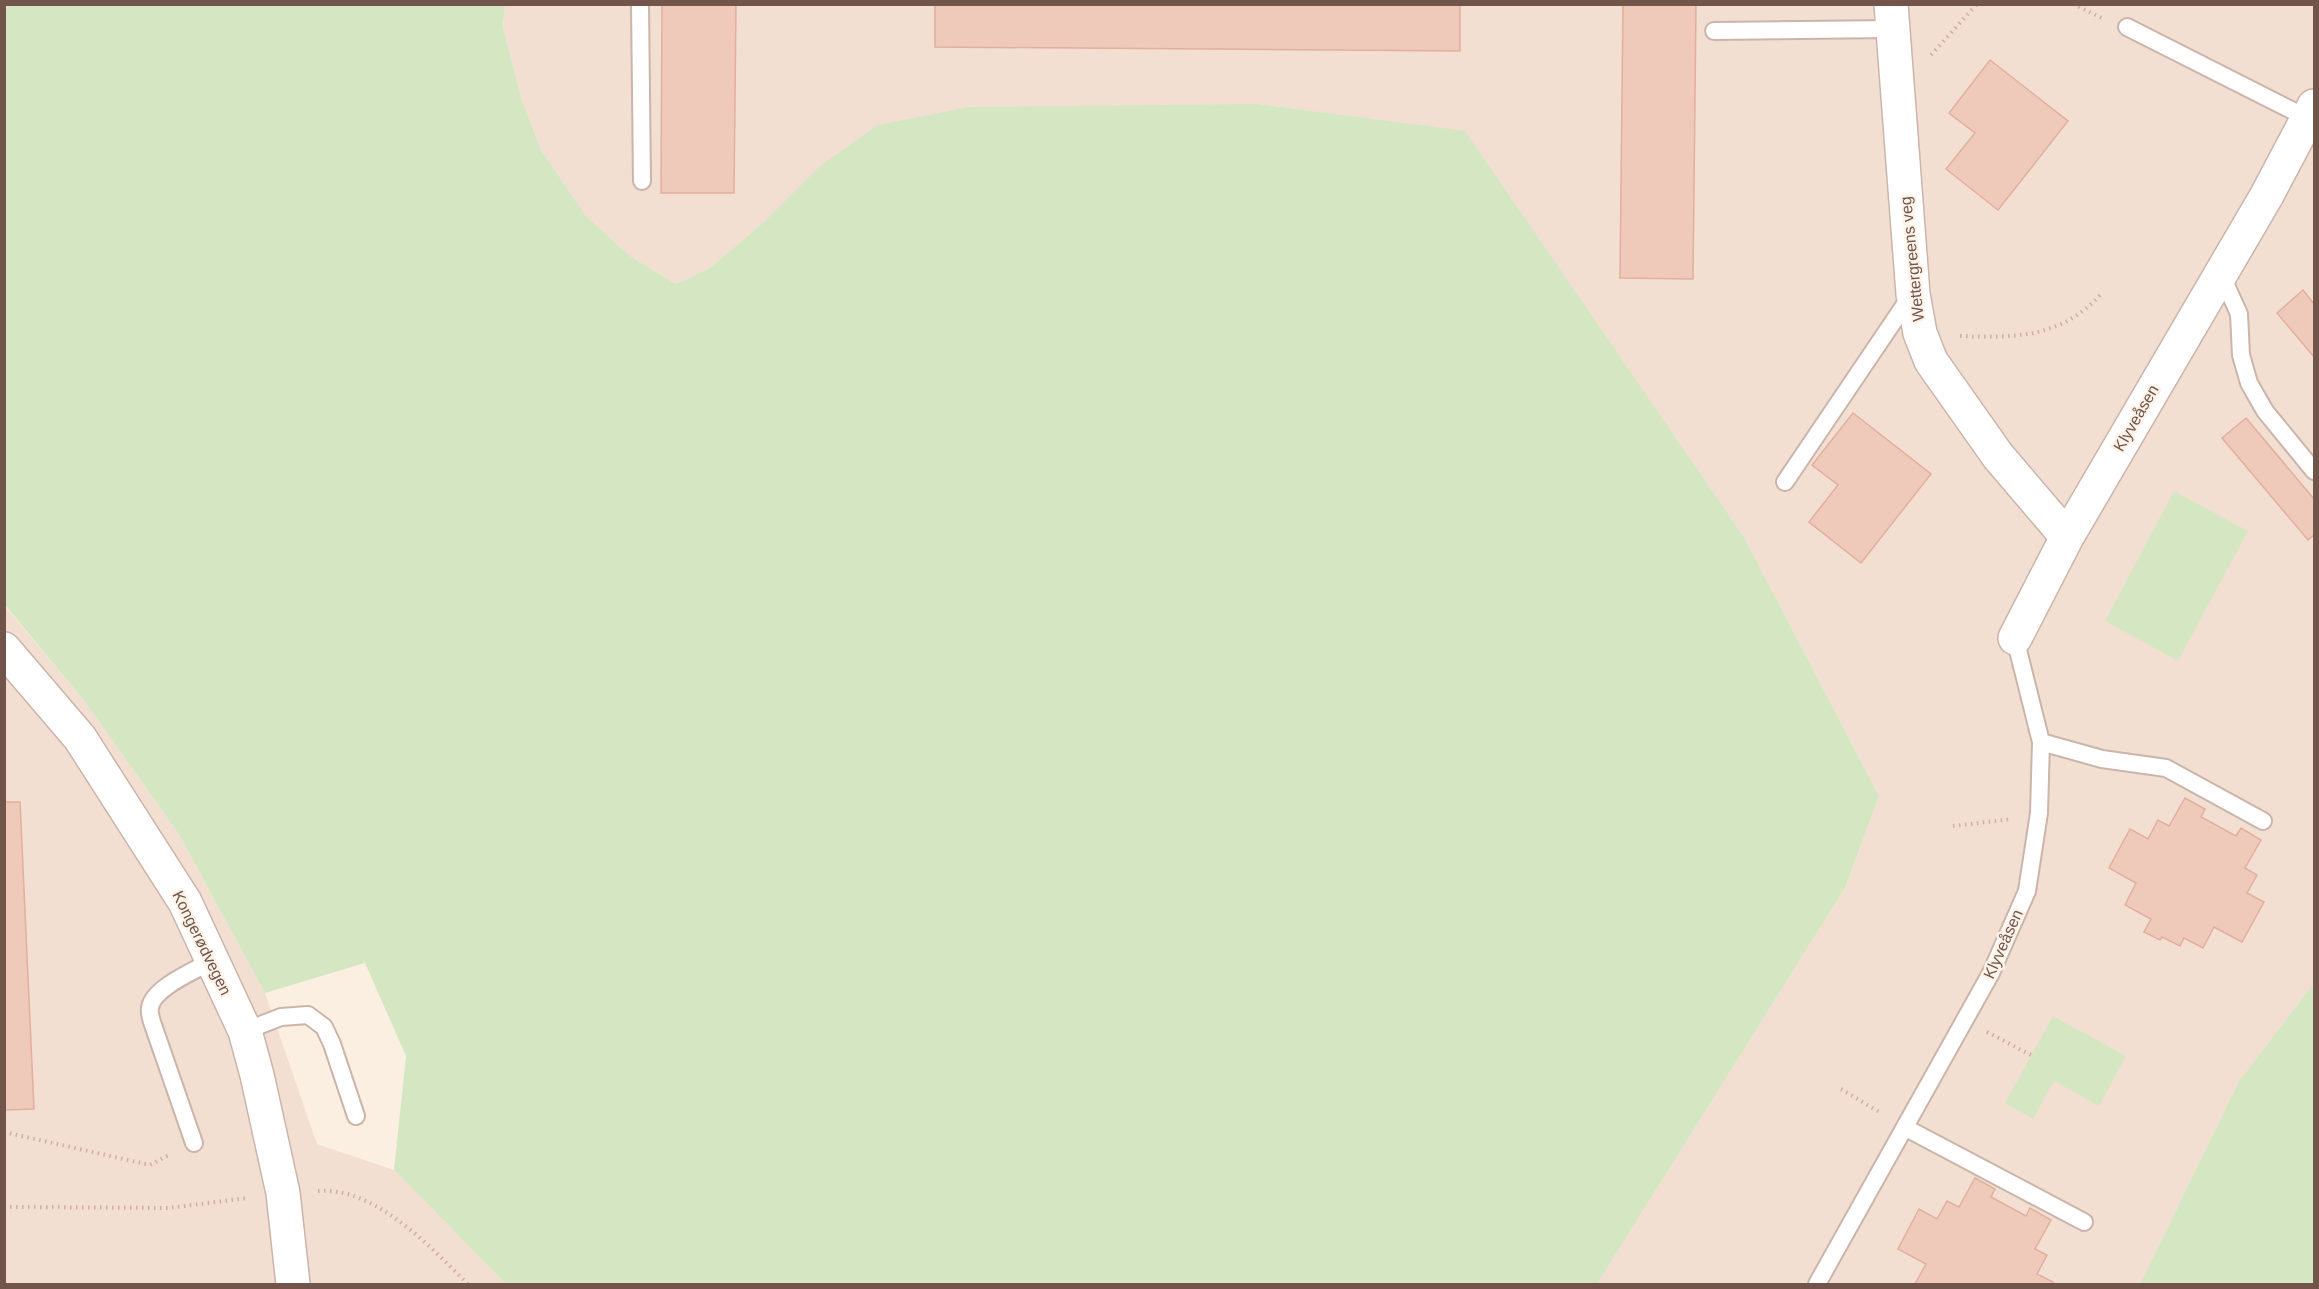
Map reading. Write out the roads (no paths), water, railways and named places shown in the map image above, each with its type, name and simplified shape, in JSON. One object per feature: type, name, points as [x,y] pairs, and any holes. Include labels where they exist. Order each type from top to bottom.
[{"type":"street","name":"Wettergreens veg","points":[[1892,17],[1913,294],[1920,333],[1931,361],[1998,456],[2067,537]]},
{"type":"street","name":"Klyveåsen","points":[[2015,638],[2067,537],[2313,115]]},
{"type":"street","name":"Kongerødvegen","points":[[4,649],[80,738],[185,902],[244,1031],[257,1075],[283,1192],[293,1284]]},
{"type":"lane","points":[[640,4],[642,181]]},
{"type":"lane","points":[[1714,31],[1892,17]]},
{"type":"lane","points":[[2127,27],[2313,115]]},
{"type":"lane","points":[[2221,274],[2239,314],[2241,355],[2249,383],[2265,411],[2314,471]]},
{"type":"lane","points":[[1785,482],[1913,294]]},
{"type":"lane","name":"Klyveåsen","points":[[1817,1284],[1991,973],[2027,891],[2040,813],[2041,742],[2015,638]]},
{"type":"lane","points":[[2041,742],[2102,759],[2166,768],[2263,821]]},
{"type":"lane","points":[[194,1143],[152,1022],[149,1007],[155,997],[168,985],[212,961]]},
{"type":"lane","points":[[244,1031],[281,1017],[308,1015],[324,1027],[356,1116]]},
{"type":"lane","points":[[1906,1128],[2084,1222]]}]
